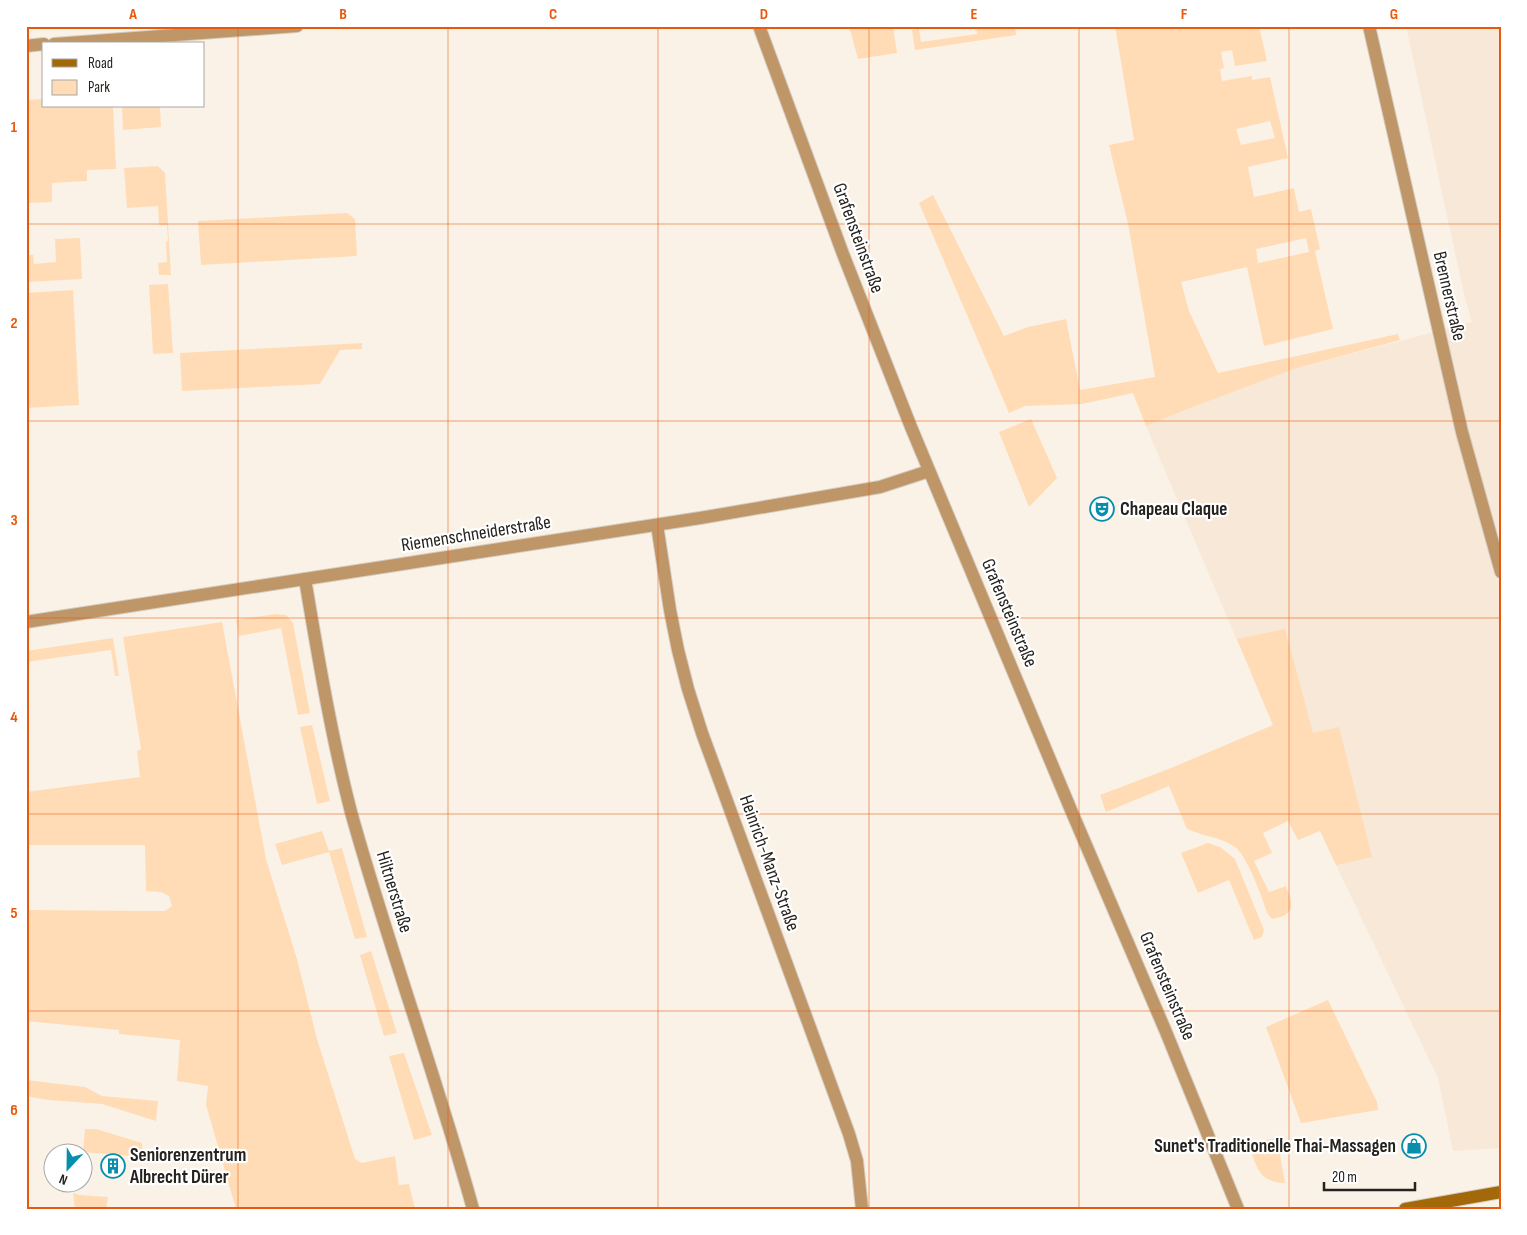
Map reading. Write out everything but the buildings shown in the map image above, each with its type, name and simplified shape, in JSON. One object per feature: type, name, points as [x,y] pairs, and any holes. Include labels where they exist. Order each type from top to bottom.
[{"type":"main road","points":[[1405,1209],[1501,1192]]},
{"type":"street","points":[[81,42],[297,26]]},
{"type":"street","name":"Grafensteinstraße","points":[[759,26],[861,301],[929,471],[1163,1024],[1238,1209]]},
{"type":"street","name":"Brennerstraße","points":[[1369,26],[1462,432],[1501,572]]},
{"type":"street","points":[[26,46],[42,44]]},
{"type":"street","name":"Riemenschneiderstraße","points":[[26,622],[657,525],[880,487],[929,471]]},
{"type":"street","name":"Heinrich-Manz-Straße","points":[[657,525],[670,610],[688,689],[702,733],[849,1134],[857,1161],[862,1209]]},
{"type":"street","name":"Hiltnerstraße","points":[[305,578],[316,649],[351,810],[473,1209]]},
{"type":"shaded area","points":[[1406,26],[1501,26],[1501,1148],[1453,1151],[1438,1078],[1336,865],[1273,725],[1146,426],[1294,369],[1472,322],[1464,294]]},
{"type":"green space","points":[[849,26],[893,26],[897,53],[858,59]]},
{"type":"green space","points":[[976,26],[1015,26],[1016,35],[915,50],[912,30],[919,29],[921,42],[977,34]]},
{"type":"green space","points":[[1115,26],[1259,26],[1267,61],[1235,66],[1232,50],[1221,52],[1224,68],[1220,69],[1222,81],[1252,76],[1252,80],[1270,77],[1288,158],[1248,167],[1254,197],[1294,188],[1299,212],[1311,209],[1320,249],[1315,251],[1333,329],[1264,346],[1247,267],[1181,282],[1189,311],[1218,373],[1398,334],[1400,340],[1294,369],[1146,426],[1133,393],[1082,404],[1025,406],[1009,413],[919,203],[933,195],[1004,336],[1028,327],[1066,319],[1080,390],[1155,377],[1128,224],[1109,145],[1134,140]],"holes":[[[1270,121],[1275,138],[1241,145],[1236,129]],[[1306,238],[1309,252],[1258,263],[1256,249]]]},
{"type":"green space","points":[[42,99],[42,108],[113,108],[116,169],[87,170],[87,181],[52,183],[52,202],[26,203],[26,100]]},
{"type":"green space","points":[[122,108],[160,108],[161,127],[123,130]]},
{"type":"green space","points":[[158,166],[165,173],[171,275],[159,275],[158,263],[167,262],[166,242],[168,241],[167,225],[159,225],[158,206],[127,208],[124,168]]},
{"type":"green space","points":[[347,213],[355,219],[357,256],[201,265],[198,221]]},
{"type":"green space","points":[[80,238],[82,279],[26,282],[26,255],[33,255],[34,264],[56,262],[55,239]]},
{"type":"green space","points":[[168,284],[173,353],[153,354],[149,285]]},
{"type":"green space","points":[[73,290],[79,405],[26,408],[26,293]]},
{"type":"green space","points":[[362,343],[362,349],[340,350],[320,384],[182,391],[180,353]]},
{"type":"green space","points":[[1031,419],[1057,478],[1029,507],[999,432]]},
{"type":"green space","points":[[275,614],[286,615],[293,623],[310,713],[298,715],[281,628],[239,636],[236,620]]},
{"type":"green space","points":[[222,622],[266,859],[297,959],[317,1039],[355,1159],[362,1163],[395,1156],[399,1185],[409,1184],[415,1209],[236,1209],[206,1105],[208,1086],[177,1081],[180,1040],[119,1034],[119,1030],[26,1021],[26,910],[165,911],[172,906],[169,896],[161,892],[146,891],[145,845],[26,845],[26,792],[140,777],[137,751],[141,749],[123,637]]},
{"type":"green space","points":[[1285,629],[1313,733],[1339,727],[1372,857],[1336,865],[1320,831],[1298,840],[1288,821],[1263,833],[1272,853],[1254,861],[1269,892],[1286,886],[1291,903],[1291,908],[1286,915],[1272,919],[1267,912],[1243,856],[1235,847],[1224,841],[1187,829],[1169,786],[1106,812],[1100,795],[1171,768],[1273,725],[1237,639]]},
{"type":"green space","points":[[113,638],[119,676],[115,676],[111,650],[26,662],[26,651]]},
{"type":"green space","points":[[312,725],[330,801],[317,804],[300,727]]},
{"type":"green space","points":[[322,831],[329,851],[342,848],[367,937],[355,939],[329,852],[282,865],[275,844]]},
{"type":"green space","points":[[1208,843],[1220,847],[1235,859],[1264,930],[1262,937],[1254,940],[1229,880],[1198,893],[1181,853]]},
{"type":"green space","points":[[371,951],[397,1033],[384,1036],[360,955]]},
{"type":"green space","points":[[1328,1000],[1377,1102],[1378,1110],[1301,1123],[1266,1027]]},
{"type":"green space","points":[[404,1053],[432,1135],[414,1140],[389,1056]]},
{"type":"green space","points":[[26,1080],[85,1087],[102,1096],[158,1101],[156,1121],[102,1104],[48,1100],[26,1096]]},
{"type":"green space","points":[[85,1129],[96,1129],[142,1143],[143,1157],[92,1153],[92,1142],[84,1142]]},
{"type":"green space","points":[[1277,1138],[1285,1183],[1269,1180],[1263,1176],[1256,1166],[1248,1143]]},
{"type":"green space","points":[[73,1193],[108,1197],[106,1209],[88,1209],[83,1207],[75,1209]]},
{"type":"place","name":"Chapeau Claque","points":[[1102,509]]},
{"type":"place","name":"Sunet's Traditionelle Thai-Massagen","points":[[1414,1146]]},
{"type":"place","name":"Seniorenzentrum Albrecht Dürer","points":[[113,1166]]}]
